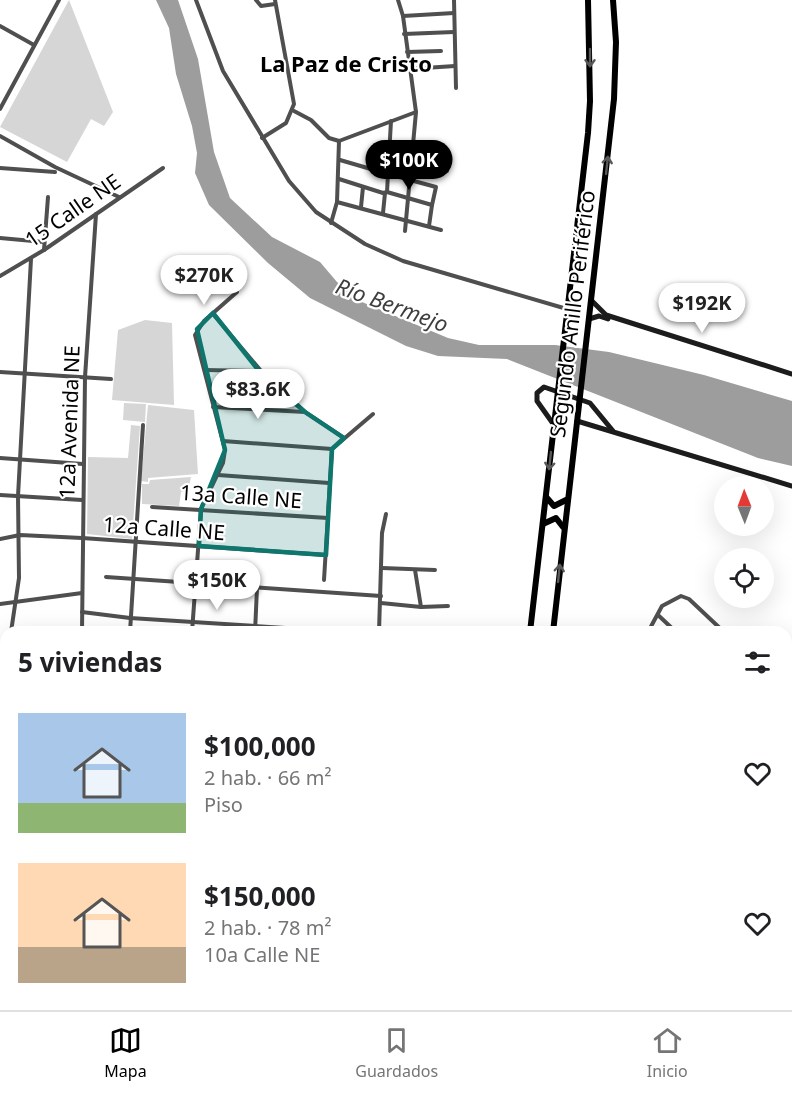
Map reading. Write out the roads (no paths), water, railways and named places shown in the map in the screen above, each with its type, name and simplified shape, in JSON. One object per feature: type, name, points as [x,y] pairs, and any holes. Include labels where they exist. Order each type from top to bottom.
[{"type":"main road","name":"Segundo Anillo Periférico","points":[[553,626],[566,500],[590,319],[614,99],[613,0]]},
{"type":"main road","name":"Segundo Anillo Periférico","points":[[531,626],[590,102],[589,2]]},
{"type":"main road","points":[[592,301],[606,315],[792,375]]},
{"type":"main road","points":[[590,319],[604,318],[792,375]]},
{"type":"main road","points":[[554,426],[537,401],[537,393],[544,387],[590,403],[613,431]]},
{"type":"main road","points":[[577,421],[792,486]]},
{"type":"main road","points":[[547,498],[554,506],[561,505],[566,500]]},
{"type":"main road","points":[[543,524],[556,518],[563,527]]},
{"type":"street","points":[[0,109],[58,0]]},
{"type":"street","points":[[196,0],[223,71],[262,138],[301,198],[331,223],[364,244],[403,261],[568,309]]},
{"type":"street","points":[[256,0],[261,6],[275,2],[292,87],[294,111],[286,123],[262,138]]},
{"type":"street","points":[[398,0],[403,16],[416,112],[405,231]]},
{"type":"street","points":[[454,0],[456,88]]},
{"type":"street","points":[[403,16],[454,13]]},
{"type":"street","points":[[0,26],[34,45]]},
{"type":"street","points":[[404,34],[454,32]]},
{"type":"street","points":[[407,52],[441,51]]},
{"type":"street","points":[[409,69],[455,66]]},
{"type":"street","points":[[294,111],[311,120],[329,138],[339,141],[416,112]]},
{"type":"street","points":[[382,213],[388,174],[391,121]]},
{"type":"street","points":[[0,136],[55,167],[119,197]]},
{"type":"street","points":[[331,223],[337,201],[339,141]]},
{"type":"street","points":[[389,154],[447,171]]},
{"type":"street","points":[[340,160],[436,187],[429,226]]},
{"type":"street","points":[[0,168],[55,172]]},
{"type":"street","name":"15 Calle NE","points":[[0,276],[31,259],[163,168]]},
{"type":"street","points":[[339,179],[432,205]]},
{"type":"street","points":[[361,207],[363,187]]},
{"type":"street","points":[[44,250],[48,197]]},
{"type":"street","points":[[337,201],[441,230]]},
{"type":"street","name":"12a Avenida NE","points":[[82,626],[85,377],[96,214]]},
{"type":"street","points":[[0,238],[44,242]]},
{"type":"street","points":[[12,626],[19,578],[18,496],[31,259]]},
{"type":"street","points":[[192,626],[201,509],[223,463],[223,441],[195,335],[197,329],[237,292]]},
{"type":"street","points":[[213,313],[259,371],[305,412],[344,438]]},
{"type":"street","points":[[205,370],[259,371]]},
{"type":"street","points":[[0,372],[111,379]]},
{"type":"street","points":[[213,407],[305,412]]},
{"type":"street","points":[[324,580],[332,449],[373,414]]},
{"type":"street","points":[[130,626],[142,425]]},
{"type":"street","points":[[223,441],[332,449]]},
{"type":"street","points":[[0,458],[83,464]]},
{"type":"street","points":[[218,475],[329,483]]},
{"type":"street","points":[[0,495],[82,500]]},
{"type":"street","name":"13a Calle NE","points":[[152,507],[328,518]]},
{"type":"street","points":[[379,626],[382,532],[386,514]]},
{"type":"street","name":"12a Calle NE","points":[[0,539],[20,535],[82,538],[326,555]]},
{"type":"street","points":[[382,568],[435,570]]},
{"type":"street","points":[[415,570],[422,607]]},
{"type":"street","points":[[106,577],[381,596]]},
{"type":"street","points":[[255,625],[257,588]]},
{"type":"street","points":[[0,604],[82,593]]},
{"type":"street","points":[[652,626],[662,606],[681,596],[689,599],[718,626]]},
{"type":"street","points":[[381,603],[422,607],[448,606]]},
{"type":"street","points":[[82,612],[130,618],[268,626]]},
{"type":"street","points":[[658,615],[670,626]]},
{"type":"district","name":"La Paz de Cristo","points":[[346,64]]},
{"type":"water label","name":"Río Bermejo","points":[[392,305]]}]
